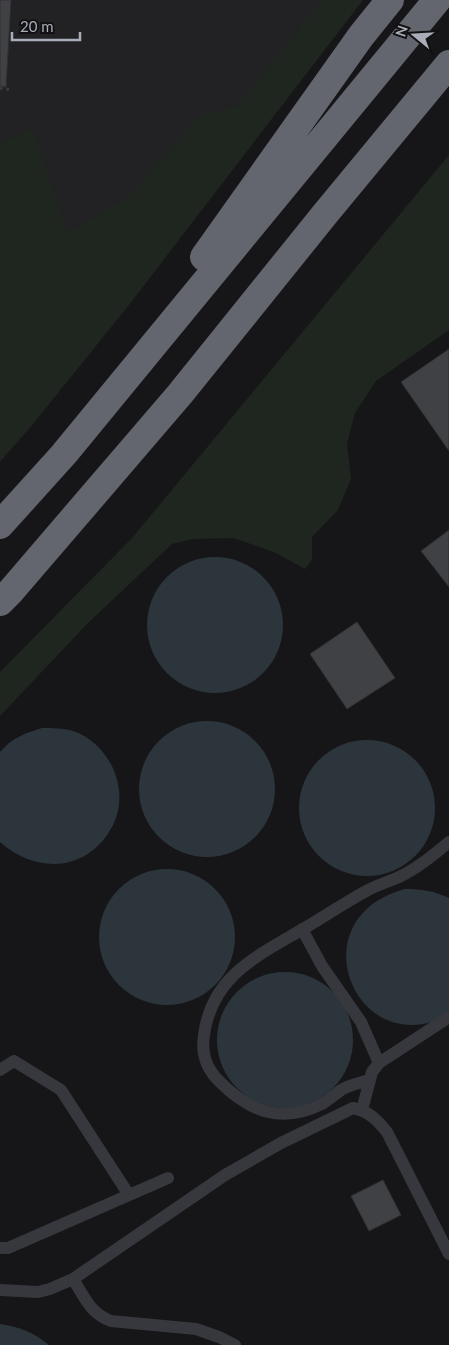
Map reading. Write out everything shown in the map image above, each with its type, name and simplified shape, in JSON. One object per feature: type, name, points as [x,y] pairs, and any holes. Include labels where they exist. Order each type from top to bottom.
[{"type":"highway","points":[[64,454],[356,44],[390,0]]},
{"type":"highway","points":[[0,525],[64,454],[437,0]]},
{"type":"highway","points":[[0,602],[180,394],[449,64]]},
{"type":"highway","points":[[325,214],[449,94]]},
{"type":"lane","points":[[369,1080],[351,1085],[323,1103],[293,1114],[266,1112],[246,1105],[231,1094],[212,1075],[205,1061],[202,1046],[206,1022],[214,1000],[222,988],[252,958],[369,889],[403,875],[449,842]]},
{"type":"lane","points":[[302,929],[322,966],[361,1022],[379,1064]]},
{"type":"lane","points":[[362,1110],[369,1080],[372,1072],[379,1064],[449,1017]]},
{"type":"lane","points":[[0,1070],[14,1061],[61,1090],[129,1195]]},
{"type":"lane","points":[[0,1290],[38,1292],[73,1279],[225,1175],[281,1143],[354,1108],[362,1110],[376,1120],[387,1132],[449,1254]]},
{"type":"lane","points":[[0,1248],[8,1248],[168,1178]]},
{"type":"lane","points":[[73,1279],[91,1309],[100,1317],[111,1321],[196,1329],[235,1345]]},
{"type":"path","points":[[0,88],[12,90]]},
{"type":"shaded area","points":[[0,0],[338,0],[0,396]]},
{"type":"shaded area","points":[[322,0],[363,0],[129,305],[0,462],[0,157],[2,142],[32,128],[67,233],[129,196],[201,114],[236,107]]},
{"type":"shaded area","points":[[449,155],[449,330],[376,381],[355,413],[347,444],[351,479],[338,510],[312,537],[312,560],[305,569],[274,552],[233,538],[193,539],[172,544],[88,623],[0,716],[0,672],[132,538]]},
{"type":"shaded area","points":[[215,557],[241,562],[253,568],[263,577],[272,587],[278,599],[283,625],[278,651],[272,663],[263,673],[253,682],[241,688],[215,693],[189,688],[177,682],[167,673],[158,663],[152,651],[147,625],[152,599],[158,587],[167,577],[177,568],[189,562]]},
{"type":"shaded area","points":[[207,721],[233,726],[245,732],[255,741],[264,751],[270,763],[275,789],[270,815],[264,827],[255,837],[245,846],[233,852],[207,857],[181,852],[169,846],[159,837],[150,827],[144,815],[139,789],[144,763],[150,751],[159,741],[169,732],[181,726]]},
{"type":"shaded area","points":[[42,728],[69,730],[86,737],[106,757],[118,783],[118,811],[113,825],[103,841],[90,852],[76,860],[61,864],[46,864],[30,860],[14,853],[0,842],[0,752],[19,737]]},
{"type":"shaded area","points":[[367,740],[393,745],[405,751],[415,760],[424,770],[430,782],[435,808],[430,834],[424,846],[415,856],[405,865],[393,871],[367,876],[341,871],[329,865],[319,856],[310,846],[304,834],[299,808],[304,782],[310,770],[319,760],[329,751],[341,745]]},
{"type":"shaded area","points":[[167,869],[193,874],[205,880],[215,889],[224,899],[230,911],[235,937],[230,963],[224,975],[215,985],[205,994],[193,1000],[167,1005],[141,1000],[129,994],[119,985],[110,975],[104,963],[99,937],[104,911],[110,899],[119,889],[129,880],[141,874]]},
{"type":"shaded area","points":[[405,889],[428,891],[449,898],[449,1015],[416,1025],[387,1020],[365,1004],[351,981],[346,955],[353,928],[372,905]]},
{"type":"shaded area","points":[[285,972],[311,977],[323,983],[333,992],[342,1002],[348,1014],[353,1040],[348,1066],[342,1078],[333,1088],[323,1097],[311,1103],[285,1108],[259,1103],[247,1097],[237,1088],[228,1078],[222,1066],[217,1040],[222,1014],[228,1002],[237,992],[247,983],[259,977]]},
{"type":"shaded area","points":[[0,1324],[26,1331],[49,1345],[0,1345]]},
{"type":"building","points":[[0,0],[11,0],[6,87],[0,86]]},
{"type":"building","points":[[449,349],[449,451],[401,382]]},
{"type":"building","points":[[449,530],[449,587],[421,551]]},
{"type":"building","points":[[357,622],[395,678],[347,709],[310,654]]},
{"type":"building","points":[[383,1180],[401,1215],[369,1231],[351,1196]]}]
